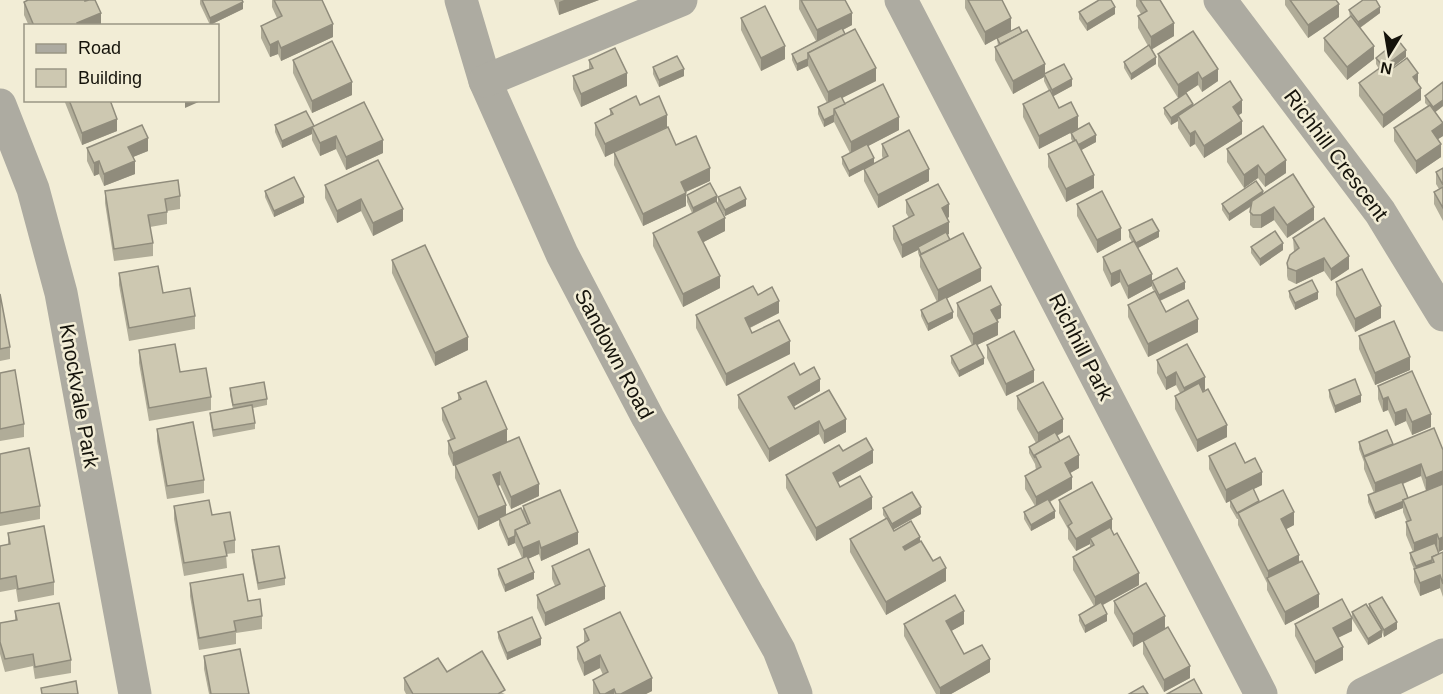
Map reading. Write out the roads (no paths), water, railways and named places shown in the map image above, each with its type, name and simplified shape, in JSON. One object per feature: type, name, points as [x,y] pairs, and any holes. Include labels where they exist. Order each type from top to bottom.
[{"type":"street","name":"Sandown Road","points":[[461,0],[485,81],[562,254],[648,418],[779,650],[796,694]]},
{"type":"street","points":[[485,81],[681,0]]},
{"type":"street","name":"Richhill Park","points":[[901,0],[1261,694]]},
{"type":"street","name":"Richhill Crescent","points":[[1220,0],[1380,212],[1443,315]]},
{"type":"street","name":"Knockvale Park","points":[[0,105],[33,189],[61,293],[135,694]]},
{"type":"street","points":[[1363,694],[1443,655]]}]
